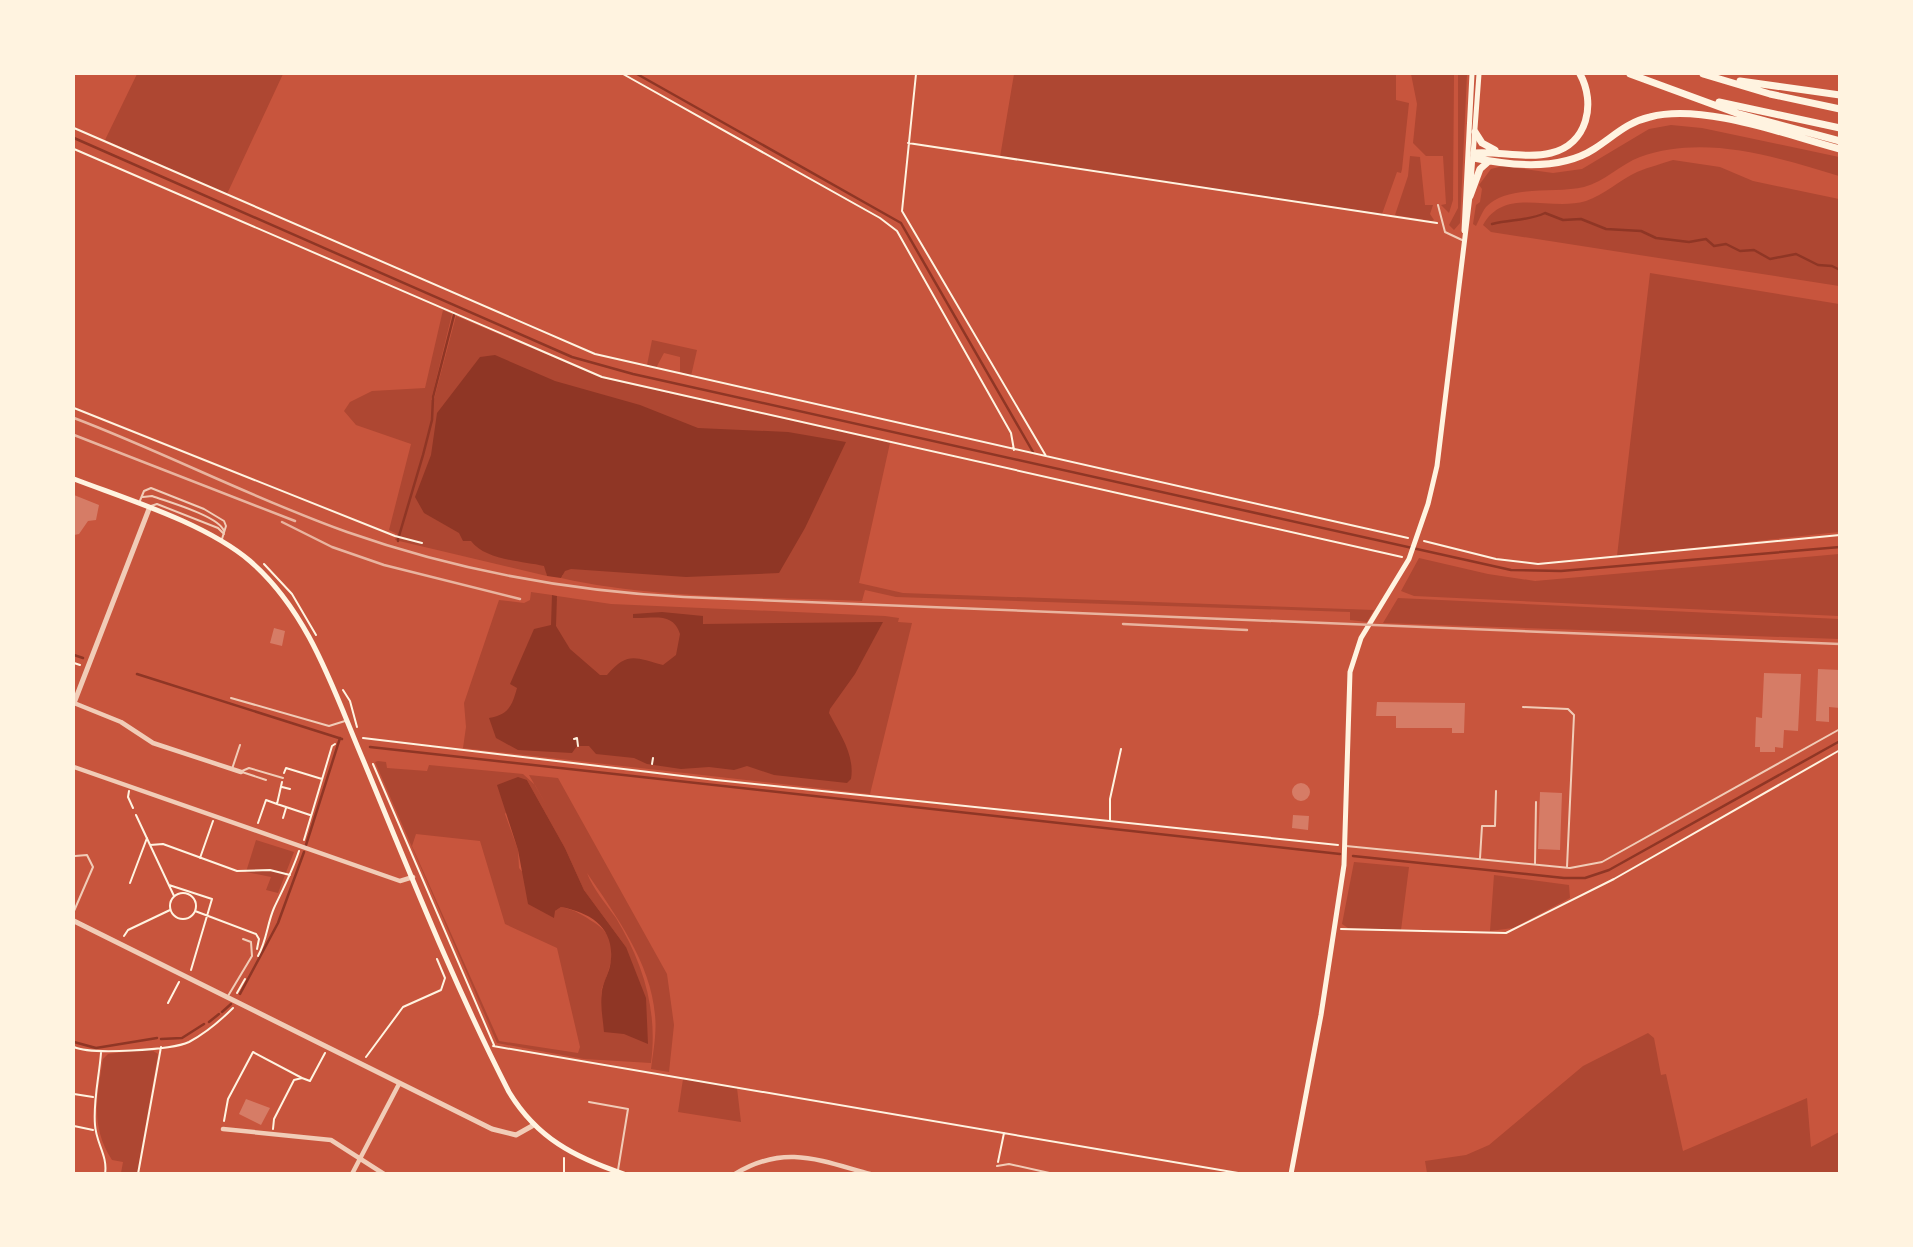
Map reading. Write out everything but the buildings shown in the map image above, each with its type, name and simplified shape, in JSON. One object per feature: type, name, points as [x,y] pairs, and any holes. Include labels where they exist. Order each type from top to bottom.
[{"type":"highway","points":[[1471,155],[1499,152],[1550,153],[1572,141],[1584,126],[1588,109],[1587,89],[1580,74]]},
{"type":"highway","points":[[1630,74],[1739,114],[1839,141]]},
{"type":"highway","points":[[1705,74],[1788,90],[1839,95]]},
{"type":"highway","points":[[1705,74],[1839,109]]},
{"type":"highway","points":[[1691,96],[1839,128]]},
{"type":"highway","points":[[1471,155],[1489,161],[1561,163],[1586,154],[1630,124],[1665,114],[1722,120],[1839,149]]},
{"type":"highway","points":[[1475,132],[1482,143],[1499,152]]},
{"type":"highway","points":[[1470,196],[1480,169],[1489,161]]},
{"type":"main road","points":[[1464,231],[1470,196],[1472,74]]},
{"type":"main road","points":[[1291,1174],[1321,1015],[1346,846],[1349,684],[1353,658],[1361,638],[1410,558],[1428,504],[1443,432],[1479,74]]},
{"type":"main road","points":[[74,479],[140,501],[149,509],[223,538],[263,573],[287,601],[308,636],[348,720],[443,952],[490,1046],[509,1092],[532,1126],[568,1152],[621,1172]]},
{"type":"street","points":[[149,509],[74,703],[121,722],[153,743],[241,772]]},
{"type":"street","points":[[74,767],[400,881],[414,877]]},
{"type":"street","points":[[74,921],[233,999],[327,1049],[499,1132],[516,1135],[532,1126]]},
{"type":"street","points":[[352,1174],[399,1084]]},
{"type":"street","points":[[223,1129],[331,1140],[384,1174]]},
{"type":"street","points":[[735,1174],[770,1159],[799,1155],[870,1174]]},
{"type":"lane","points":[[1437,205],[1445,232],[1463,240]]},
{"type":"lane","points":[[140,501],[150,488],[204,509],[225,521],[223,538]]},
{"type":"lane","points":[[140,501],[152,496],[204,516],[224,527],[223,538]]},
{"type":"lane","points":[[232,698],[329,726],[348,720]]},
{"type":"lane","points":[[1523,707],[1568,709],[1574,715],[1567,868]]},
{"type":"lane","points":[[1346,846],[1567,868],[1602,862],[1839,729]]},
{"type":"lane","points":[[232,770],[240,745]]},
{"type":"lane","points":[[241,772],[248,768],[283,778]]},
{"type":"lane","points":[[241,772],[266,780]]},
{"type":"lane","points":[[1480,859],[1482,826],[1495,826],[1496,791]]},
{"type":"lane","points":[[1535,865],[1536,802]]},
{"type":"lane","points":[[74,911],[93,867],[87,855],[75,856]]},
{"type":"lane","points":[[233,999],[253,956],[251,942],[243,939]]},
{"type":"lane","points":[[589,1102],[628,1109],[621,1172]]},
{"type":"lane","points":[[997,1166],[1009,1164],[1054,1174]]},
{"type":"path","points":[[623,74],[880,218],[897,231],[1011,433],[1014,451]]},
{"type":"path","points":[[916,74],[902,211],[1047,458]]},
{"type":"path","points":[[74,128],[595,355],[1410,538]]},
{"type":"path","points":[[908,143],[1441,224]]},
{"type":"path","points":[[74,149],[602,377],[1410,558]]},
{"type":"path","points":[[74,408],[395,536],[422,543]]},
{"type":"path","points":[[1431,543],[1496,559],[1538,564],[1839,535]]},
{"type":"path","points":[[74,663],[87,668]]},
{"type":"path","points":[[360,739],[373,737],[523,758],[1346,846]]},
{"type":"path","points":[[574,739],[577,738],[578,746]]},
{"type":"path","points":[[257,957],[267,938],[274,908],[291,875],[335,744]]},
{"type":"path","points":[[1111,821],[1110,799],[1122,749]]},
{"type":"path","points":[[1339,929],[1506,933],[1614,879],[1839,751]]},
{"type":"path","points":[[652,764],[653,758]]},
{"type":"path","points":[[370,759],[454,949],[490,1046],[1244,1174]]},
{"type":"path","points":[[277,804],[286,768],[322,779]]},
{"type":"path","points":[[130,787],[128,797],[133,808]]},
{"type":"path","points":[[281,787],[290,789]]},
{"type":"path","points":[[255,831],[266,800],[311,816]]},
{"type":"path","points":[[283,818],[286,807]]},
{"type":"path","points":[[136,815],[174,896],[171,909]]},
{"type":"path","points":[[200,859],[215,817]]},
{"type":"path","points":[[130,883],[147,838]]},
{"type":"path","points":[[150,845],[163,844],[237,871],[270,870],[291,875]]},
{"type":"path","points":[[169,885],[212,900],[191,970]]},
{"type":"path","points":[[174,896],[186,894],[192,897],[195,911]]},
{"type":"path","points":[[171,909],[179,919],[187,919],[195,911]]},
{"type":"path","points":[[119,943],[128,930],[171,909]]},
{"type":"path","points":[[195,911],[256,934],[259,939],[253,956]]},
{"type":"path","points":[[450,951],[454,949]]},
{"type":"path","points":[[365,1058],[403,1007],[441,990],[445,978],[437,959]]},
{"type":"path","points":[[74,1047],[101,1052],[188,1042],[233,999],[250,969]]},
{"type":"path","points":[[168,1003],[183,974]]},
{"type":"path","points":[[138,1174],[161,1046]]},
{"type":"path","points":[[223,1129],[228,1099],[253,1052],[310,1081],[327,1049]]},
{"type":"path","points":[[101,1052],[94,1097],[95,1131],[107,1163],[104,1174]]},
{"type":"path","points":[[272,1130],[274,1119],[294,1080],[302,1078]]},
{"type":"path","points":[[74,1094],[94,1097]]},
{"type":"path","points":[[74,1126],[95,1131]]},
{"type":"path","points":[[997,1166],[1004,1132]]},
{"type":"path","points":[[564,1158],[564,1174]]},
{"type":"shaded area","points":[[137,74],[283,74],[227,194],[105,140]]},
{"type":"shaded area","points":[[1014,74],[1396,74],[1396,100],[1409,103],[1401,173],[1397,172],[1382,214],[1000,157]]},
{"type":"shaded area","points":[[1411,74],[1454,74],[1453,200],[1449,213],[1441,205],[1446,204],[1443,156],[1426,156],[1413,143],[1417,104]]},
{"type":"shaded area","points":[[1458,74],[1467,74],[1460,223],[1454,230],[1449,225],[1458,208]]},
{"type":"shaded area","points":[[1671,125],[1702,128],[1839,157],[1839,176],[1741,151],[1715,148],[1665,150],[1633,160],[1584,187],[1507,195],[1486,207],[1476,226],[1473,224],[1482,189],[1479,185],[1491,169],[1503,166],[1553,173],[1582,169],[1649,129]]},
{"type":"shaded area","points":[[1410,156],[1420,157],[1425,205],[1433,205],[1430,214],[1434,220],[1432,221],[1395,215],[1408,176]]},
{"type":"shaded area","points":[[1673,160],[1720,167],[1753,181],[1839,199],[1839,286],[1491,232],[1483,225],[1492,213],[1503,206],[1529,202],[1572,204],[1586,201],[1637,172]]},
{"type":"shaded area","points":[[1650,273],[1839,304],[1839,532],[1617,556]]},
{"type":"shaded area","points":[[443,310],[452,314],[431,400],[434,399],[456,316],[602,378],[890,443],[859,583],[903,593],[1374,610],[1367,622],[1350,620],[1350,612],[896,597],[865,590],[862,601],[673,594],[598,585],[561,578],[563,575],[546,572],[547,576],[395,540],[397,534],[389,530],[411,444],[356,425],[344,411],[350,402],[372,391],[425,388]]},
{"type":"shaded area","points":[[652,340],[697,350],[691,376],[680,372],[680,357],[664,353],[656,368],[647,365]]},
{"type":"shaded area","points":[[495,355],[555,381],[640,405],[698,428],[788,432],[846,442],[805,528],[779,573],[686,577],[571,569],[565,571],[561,578],[547,576],[544,566],[494,556],[471,541],[463,541],[459,533],[424,513],[415,497],[431,455],[437,413],[480,357]]},
{"type":"shaded area","points":[[1839,554],[1839,616],[1414,596],[1401,591],[1419,558],[1488,574],[1535,581]]},
{"type":"shaded area","points":[[531,592],[552,595],[552,599],[557,599],[557,596],[611,604],[885,616],[899,618],[898,622],[912,623],[870,794],[463,748],[466,727],[464,703],[499,600],[524,603],[530,600]]},
{"type":"shaded area","points":[[552,595],[557,596],[556,626],[570,649],[600,675],[607,675],[627,659],[663,665],[676,655],[680,634],[672,622],[661,618],[633,618],[633,614],[662,612],[703,616],[703,624],[883,622],[855,674],[829,713],[849,753],[851,779],[847,783],[774,775],[747,766],[734,770],[709,767],[681,769],[647,764],[634,758],[596,754],[589,746],[577,746],[572,753],[518,750],[496,738],[489,718],[501,714],[511,704],[517,688],[510,684],[534,629],[551,625]]},
{"type":"shaded area","points":[[1398,598],[1839,619],[1839,639],[1383,623]]},
{"type":"shaded area","points":[[375,762],[386,762],[387,768],[427,771],[429,765],[523,774],[534,785],[529,775],[558,778],[667,974],[674,1025],[669,1072],[651,1069],[655,1015],[647,977],[620,922],[587,873],[626,935],[641,970],[652,1024],[651,1063],[584,1059],[497,1043]],"holes":[[[527,780],[565,848],[584,890],[626,947],[601,991],[611,963],[609,938],[595,923],[579,913],[561,907],[555,911],[519,868],[518,850],[505,814]],[[416,834],[480,841],[505,924],[557,948],[580,1047],[578,1053],[499,1041],[412,846]]]},
{"type":"shaded area","points":[[518,777],[527,780],[565,848],[584,890],[626,947],[646,998],[648,1044],[624,1034],[604,1032],[601,998],[611,953],[610,942],[600,925],[573,910],[561,907],[555,911],[554,918],[528,904],[518,850],[497,785]]},
{"type":"shaded area","points":[[256,840],[294,852],[278,893],[266,890],[271,877],[246,872]]},
{"type":"shaded area","points":[[1354,862],[1409,867],[1401,930],[1348,928],[1342,924]]},
{"type":"shaded area","points":[[1494,875],[1569,885],[1570,898],[1513,928],[1490,931]]},
{"type":"shaded area","points":[[1648,1033],[1654,1038],[1661,1075],[1666,1074],[1683,1151],[1807,1098],[1811,1147],[1839,1132],[1839,1173],[1427,1173],[1425,1161],[1466,1155],[1489,1145],[1583,1066]]},
{"type":"shaded area","points":[[150,1049],[158,1054],[137,1173],[121,1173],[123,1162],[112,1160],[100,1135],[98,1123],[97,1099],[103,1059],[108,1054]]},
{"type":"shaded area","points":[[683,1079],[737,1088],[741,1122],[678,1112]]},
{"type":"waterway","points":[[637,74],[901,223],[1033,452]]},
{"type":"waterway","points":[[74,138],[572,357],[633,374],[1511,570],[1561,571],[1840,547]]},
{"type":"waterway","points":[[1492,224],[1545,213],[1563,220],[1581,219],[1606,229],[1641,231],[1656,238],[1689,242],[1706,239],[1714,246],[1726,244],[1740,251],[1754,250],[1770,259],[1796,254],[1818,265],[1832,266],[1840,270]]},
{"type":"waterway","points":[[399,536],[432,420],[433,397],[454,315]]},
{"type":"waterway","points":[[74,655],[83,658]]},
{"type":"waterway","points":[[137,674],[342,739]]},
{"type":"waterway","points":[[306,845],[340,738]]},
{"type":"waterway","points":[[1353,856],[1585,878],[1609,870],[1840,741]]},
{"type":"waterway","points":[[370,747],[1340,854]]},
{"type":"waterway","points":[[240,994],[278,923],[304,852]]},
{"type":"waterway","points":[[222,1012],[231,1004]]},
{"type":"waterway","points":[[209,1022],[219,1014]]},
{"type":"waterway","points":[[161,1039],[182,1038],[204,1024]]},
{"type":"waterway","points":[[74,1042],[96,1048],[157,1038]]},
{"type":"railway","points":[[74,418],[347,532],[471,568],[598,590],[684,597],[1840,644]]},
{"type":"railway","points":[[74,435],[295,521]]},
{"type":"railway","points":[[282,522],[332,547],[384,565],[520,599]]},
{"type":"railway","points":[[1123,624],[1247,630]]}]
